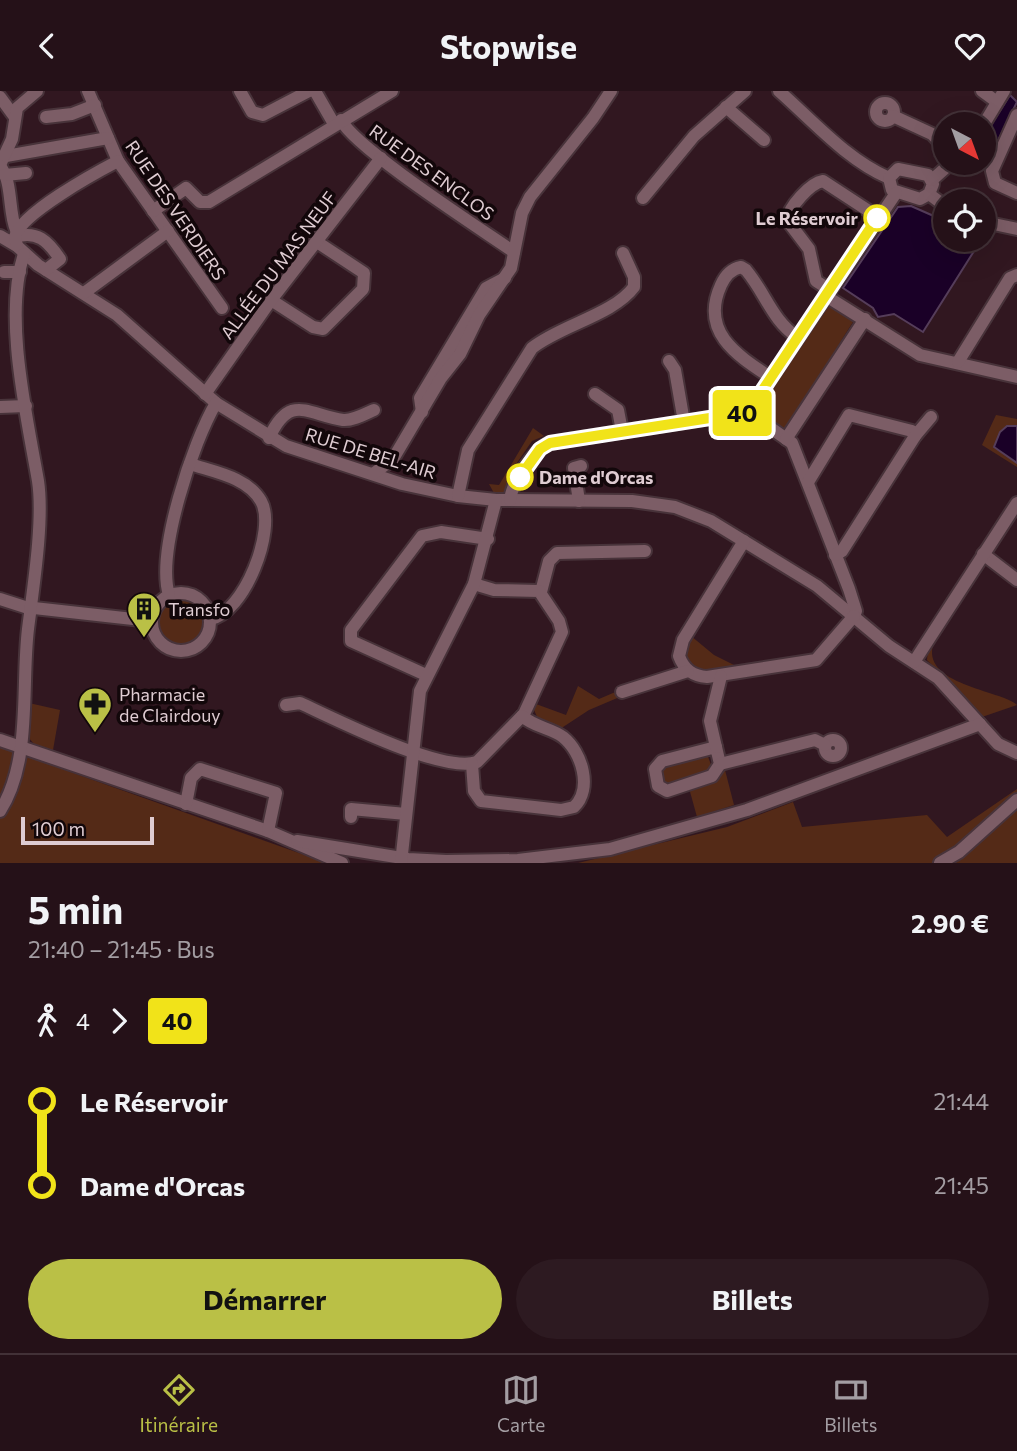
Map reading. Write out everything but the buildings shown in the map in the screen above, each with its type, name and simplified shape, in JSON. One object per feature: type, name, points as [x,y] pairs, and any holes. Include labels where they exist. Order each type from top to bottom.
[{"type":"street","name":"RUE DES VERDIERS","points":[[88,91],[118,161],[222,308]]},
{"type":"street","points":[[240,91],[252,111],[263,115],[309,91]]},
{"type":"street","name":"RUE DES ENCLOS","points":[[316,91],[337,122],[352,136],[514,252]]},
{"type":"street","points":[[153,211],[186,188],[200,202],[209,202],[241,180],[284,159],[337,122],[392,91]]},
{"type":"street","points":[[373,474],[393,459],[441,378],[460,353],[465,338],[505,278],[514,252],[522,213],[530,197],[611,91]]},
{"type":"street","points":[[643,198],[694,136],[745,91]]},
{"type":"street","points":[[779,91],[840,145],[889,178],[896,193]]},
{"type":"street","points":[[982,91],[1001,97],[992,112]]},
{"type":"street","points":[[0,811],[13,788],[20,746],[39,491],[16,329],[20,272],[18,242],[3,166],[12,139],[14,115],[22,102],[35,92]]},
{"type":"street","points":[[0,97],[14,115]]},
{"type":"street","points":[[46,117],[72,114],[95,105]]},
{"type":"street","points":[[726,107],[764,140]]},
{"type":"street","points":[[1017,115],[992,171],[995,183],[1017,193]]},
{"type":"street","points":[[893,116],[933,135]]},
{"type":"street","points":[[3,166],[108,138]]},
{"type":"street","name":"ALLÉE DU MAS NEUF","points":[[205,394],[271,300],[381,158]]},
{"type":"street","points":[[18,242],[26,218],[76,184],[118,161]]},
{"type":"street","points":[[3,166],[26,173]]},
{"type":"street","points":[[889,178],[894,171],[902,169],[925,174],[932,180],[933,187],[929,194],[920,198],[896,193]]},
{"type":"street","points":[[932,180],[938,175]]},
{"type":"street","points":[[878,217],[823,181],[815,183],[790,210],[789,225],[809,249],[816,281],[828,293],[865,319],[920,355],[1017,377]]},
{"type":"street","points":[[748,412],[896,193]]},
{"type":"street","points":[[929,194],[933,197]]},
{"type":"street","points":[[996,225],[1017,229]]},
{"type":"street","points":[[84,293],[168,231]]},
{"type":"street","points":[[18,242],[24,234],[40,236],[47,241],[60,259],[46,270]]},
{"type":"street","name":"RUE DE BEL-AIR","points":[[0,236],[18,242],[46,270],[117,315],[216,403],[269,438],[421,489],[458,496],[503,500],[632,501],[675,507],[705,518],[794,569],[938,678],[980,724],[1015,755]]},
{"type":"street","points":[[271,300],[313,327],[323,329],[363,289],[366,281],[361,270],[317,242]]},
{"type":"street","points":[[458,496],[468,450],[532,348],[547,336],[621,300],[634,287],[634,277],[623,253]]},
{"type":"street","points":[[770,377],[737,353],[715,323],[715,298],[729,272],[741,267],[746,270],[766,296],[778,323],[797,337]]},
{"type":"street","points":[[4,272],[20,272]]},
{"type":"street","points":[[958,362],[985,313],[1010,278],[1017,275]]},
{"type":"street","points":[[786,439],[865,319]]},
{"type":"street","points":[[669,361],[675,370],[684,422]]},
{"type":"street","points":[[595,394],[618,410],[622,432]]},
{"type":"street","points":[[169,595],[166,580],[169,544],[190,464],[204,423],[216,403]]},
{"type":"street","points":[[0,407],[26,406]]},
{"type":"street","points":[[269,438],[287,413],[297,409],[346,421],[374,410]]},
{"type":"street","points":[[402,860],[417,703],[426,675],[474,584],[503,500],[544,446],[748,412],[792,443],[845,577],[855,607],[854,617],[816,660],[721,676],[696,677],[688,671],[679,656],[683,641],[744,541]]},
{"type":"street","points":[[808,482],[849,415],[912,431],[915,436]]},
{"type":"street","points":[[835,555],[842,551],[915,436],[932,417]]},
{"type":"street","points":[[190,464],[247,486],[260,499],[266,518],[248,583],[235,604],[220,617],[210,619]]},
{"type":"street","points":[[579,501],[574,468],[581,466]]},
{"type":"street","points":[[914,662],[1017,503]]},
{"type":"street","points":[[426,675],[351,641],[351,629],[422,536],[441,532],[488,539]]},
{"type":"street","points":[[286,705],[300,703],[411,753],[472,764],[481,759],[522,716],[562,632],[541,591],[549,561],[557,553],[645,551]]},
{"type":"street","points":[[984,554],[1017,580]]},
{"type":"street","points":[[829,595],[845,577]]},
{"type":"street","points":[[474,584],[494,590],[541,591]]},
{"type":"street","points":[[182,593],[197,597],[203,603],[210,619],[204,639],[185,651],[162,644],[152,630],[151,621],[156,606],[169,595],[182,593]]},
{"type":"street","points":[[0,599],[32,608],[151,621]]},
{"type":"street","points":[[622,692],[688,671]]},
{"type":"street","points":[[720,764],[710,721],[721,676]]},
{"type":"street","points":[[472,764],[474,791],[481,801],[561,810],[576,805],[581,797],[583,784],[584,772],[580,762],[562,736],[536,727],[522,716]]},
{"type":"street","points":[[297,841],[402,860],[518,860],[575,855],[651,840],[747,810],[980,724]]},
{"type":"street","points":[[0,740],[297,841],[342,863]]},
{"type":"street","points":[[716,747],[662,761],[655,769],[656,783],[667,791],[712,776],[720,764],[815,740],[825,745]]},
{"type":"street","points":[[186,804],[191,778],[200,769],[247,782],[276,793],[268,831]]},
{"type":"street","points":[[940,863],[958,852],[1017,800]]},
{"type":"street","points":[[351,809],[406,814]]},
{"type":"shaded area","points":[[1010,95],[1017,102],[996,145],[996,117]]},
{"type":"shaded area","points":[[911,206],[933,216],[933,252],[973,252],[923,332],[894,314],[878,317],[873,308],[843,288],[898,207]]},
{"type":"shaded area","points":[[827,304],[851,317],[853,322],[796,416],[787,429],[781,431],[756,416],[757,405]]},
{"type":"shaded area","points":[[996,415],[1017,419],[1017,467],[982,445]]},
{"type":"shaded area","points":[[1007,426],[1017,426],[1017,463],[994,447],[1000,432]]},
{"type":"shaded area","points":[[533,428],[544,436],[532,441],[506,479],[512,483],[505,492],[495,495],[489,484],[499,485]]},
{"type":"shaded area","points":[[180,598],[198,605],[205,625],[198,638],[180,646],[161,637],[156,620],[164,604]]},
{"type":"shaded area","points":[[691,636],[714,655],[738,667],[697,670],[686,657]]},
{"type":"shaded area","points":[[934,642],[932,656],[938,668],[949,677],[1017,705],[982,717],[927,660],[928,649]]},
{"type":"shaded area","points":[[578,686],[599,699],[620,690],[622,696],[589,710],[560,729],[539,721],[534,710],[536,704],[566,715]]},
{"type":"shaded area","points":[[29,703],[60,710],[53,750],[34,744],[28,737]]},
{"type":"shaded area","points":[[0,747],[327,863],[0,863]]},
{"type":"shaded area","points":[[707,754],[713,770],[669,786],[662,783],[661,770],[665,765]]},
{"type":"shaded area","points":[[725,770],[734,805],[697,817],[689,788]]},
{"type":"shaded area","points":[[1017,789],[1017,863],[578,863],[727,827],[793,802],[802,827],[927,815],[947,837]]},
{"type":"bus line","name":"40","points":[[520,477],[540,449],[550,443],[748,412],[877,218]]},
{"type":"place","name":"Le Réservoir","points":[[877,218]]},
{"type":"place","name":"Dame d'Orcas","points":[[520,477]]},
{"type":"place","name":"Transfo","points":[[144,639]]},
{"type":"place","name":"Pharmacie de Clairdouy","points":[[95,734]]}]
